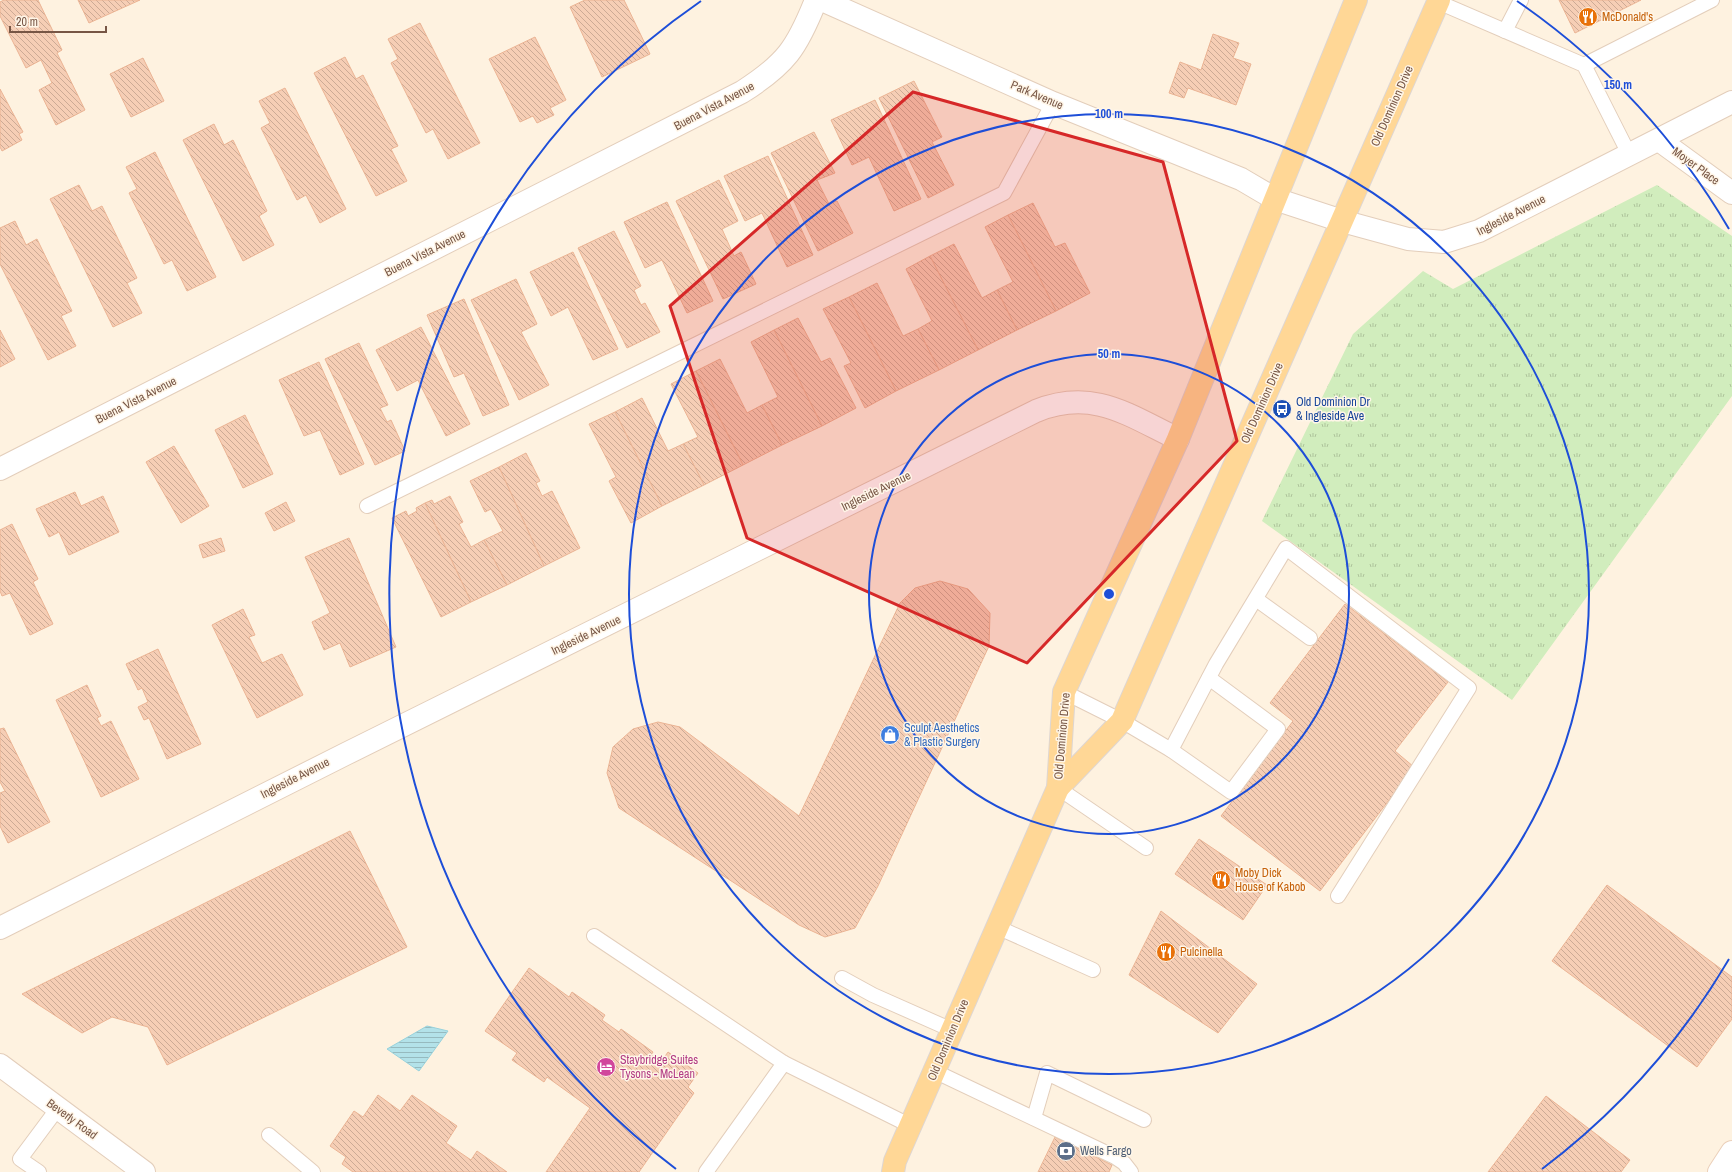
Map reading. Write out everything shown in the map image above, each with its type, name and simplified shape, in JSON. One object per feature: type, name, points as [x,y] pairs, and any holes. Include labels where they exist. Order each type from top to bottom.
[{"type":"main road","name":"Old Dominion Drive","points":[[1058,788],[1064,692],[1178,439],[1356,0]]},
{"type":"main road","name":"Old Dominion Drive","points":[[892,1168],[1058,788],[1122,721],[1439,1]]},
{"type":"street","name":"Buena Vista Avenue","points":[[0,469],[742,92],[777,68],[787,57],[802,33],[816,0]]},
{"type":"street","name":"Park Avenue","points":[[822,0],[1053,103],[1241,178],[1276,199]]},
{"type":"street","name":"Ingleside Avenue","points":[[1276,199],[1342,221],[1408,239],[1433,242],[1456,240],[1479,231],[1732,102]]},
{"type":"street","name":"Moyer Place","points":[[1660,140],[1732,193]]},
{"type":"street","name":"Ingleside Avenue","points":[[0,928],[356,748],[630,614],[1036,411],[1064,402],[1089,402],[1116,410],[1178,439]]},
{"type":"street","name":"Beverly Road","points":[[0,1065],[144,1172]]},
{"type":"street","points":[[1719,1172],[1732,1152]]},
{"type":"lane","points":[[1505,31],[1521,0]]},
{"type":"lane","points":[[1584,65],[1712,0]]},
{"type":"lane","points":[[1439,1],[1584,65],[1629,154]]},
{"type":"lane","points":[[368,506],[1004,193],[1053,103]]},
{"type":"lane","points":[[1172,750],[1209,678],[1286,548],[1470,688],[1338,896]]},
{"type":"lane","points":[[1256,599],[1310,638]]},
{"type":"lane","points":[[1064,692],[1122,721],[1172,750],[1231,792],[1278,729],[1209,678]]},
{"type":"lane","points":[[1058,788],[1146,848]]},
{"type":"lane","points":[[997,927],[1093,970]]},
{"type":"lane","points":[[594,936],[784,1064],[911,1126]]},
{"type":"lane","points":[[842,978],[873,995],[952,1030]]},
{"type":"lane","points":[[706,1172],[784,1064]]},
{"type":"lane","points":[[934,1071],[1115,1157],[1124,1163],[1132,1172]]},
{"type":"lane","points":[[1034,1118],[1047,1074],[1144,1120]]},
{"type":"lane","points":[[38,1172],[20,1159],[58,1108]]},
{"type":"lane","points":[[269,1135],[313,1172]]},
{"type":"highlighted area","points":[[913,92],[1163,162],[1237,441],[1027,663],[747,538],[670,306]]},
{"type":"green space","points":[[1657,185],[1732,236],[1732,396],[1512,700],[1262,521],[1353,334],[1423,271],[1453,289]]},
{"type":"water","points":[[427,1026],[448,1031],[419,1071],[387,1049]]},
{"type":"building","points":[[4,0],[38,0],[62,50],[57,53],[85,110],[56,125],[39,90],[52,83],[41,60],[26,68],[0,16],[0,2]]},
{"type":"building","points":[[78,0],[140,0],[89,23]]},
{"type":"building","points":[[585,0],[624,0],[650,54],[602,77],[570,7]]},
{"type":"building","name":"McDonald's","points":[[1559,0],[1641,0],[1575,33]]},
{"type":"building","points":[[420,23],[480,143],[448,159],[433,129],[426,133],[391,63],[398,59],[388,39]]},
{"type":"building","points":[[1213,34],[1239,43],[1233,58],[1251,64],[1236,105],[1188,88],[1184,98],[1169,93],[1180,62],[1201,70]]},
{"type":"building","points":[[535,37],[566,100],[550,108],[554,115],[537,123],[533,116],[520,122],[489,59]]},
{"type":"building","points":[[345,57],[356,79],[363,75],[398,146],[391,149],[407,181],[376,196],[314,73]]},
{"type":"building","points":[[143,58],[164,101],[131,117],[110,74]]},
{"type":"building","points":[[914,81],[942,137],[932,142],[954,185],[928,198],[879,98]]},
{"type":"building","points":[[285,88],[346,209],[320,223],[306,195],[297,200],[261,128],[270,123],[259,101]]},
{"type":"building","points":[[0,89],[23,132],[19,134],[22,140],[2,151],[0,147]]},
{"type":"building","points":[[875,100],[921,199],[894,211],[869,157],[852,165],[831,120]]},
{"type":"building","points":[[214,124],[224,145],[233,140],[267,211],[259,216],[274,245],[243,261],[183,140]]},
{"type":"building","points":[[814,132],[835,173],[817,180],[829,204],[837,201],[853,233],[818,251],[771,153]]},
{"type":"building","points":[[155,152],[216,277],[187,291],[172,260],[164,264],[129,193],[137,189],[126,167]]},
{"type":"building","points":[[768,156],[813,255],[787,267],[762,213],[745,221],[724,176]]},
{"type":"building","points":[[719,180],[738,221],[722,229],[734,256],[741,252],[756,284],[723,299],[676,201]]},
{"type":"building","points":[[79,185],[92,211],[102,206],[137,278],[127,283],[142,313],[113,327],[50,199]]},
{"type":"building","points":[[667,202],[713,301],[687,313],[662,260],[645,268],[624,222]]},
{"type":"building","points":[[1033,203],[1055,247],[1065,243],[1090,293],[1056,311],[1008,215]]},
{"type":"building","points":[[1008,215],[1056,311],[1017,330],[997,290],[1013,282],[985,227]]},
{"type":"building","points":[[15,221],[26,245],[37,239],[72,311],[61,316],[76,346],[48,360],[0,264],[0,228]]},
{"type":"building","points":[[614,231],[641,286],[634,290],[641,305],[645,303],[660,332],[627,348],[578,248]]},
{"type":"building","points":[[954,244],[982,298],[997,290],[1017,330],[978,350],[930,256]]},
{"type":"building","points":[[573,252],[618,349],[593,360],[568,307],[551,316],[530,272]]},
{"type":"building","points":[[930,256],[978,350],[939,370],[918,329],[932,321],[906,269]]},
{"type":"building","points":[[516,279],[537,324],[521,332],[549,385],[519,400],[471,300]]},
{"type":"building","points":[[877,283],[903,336],[918,329],[939,370],[896,391],[849,297]]},
{"type":"building","points":[[849,297],[896,391],[865,408],[844,366],[851,363],[823,309]]},
{"type":"building","points":[[464,299],[509,405],[483,416],[464,373],[454,377],[427,315]]},
{"type":"building","points":[[798,318],[821,362],[830,358],[856,408],[822,426],[774,330]]},
{"type":"building","points":[[421,327],[470,424],[446,436],[418,380],[397,391],[376,350]]},
{"type":"building","points":[[0,330],[15,359],[0,367]]},
{"type":"building","points":[[774,330],[822,426],[782,445],[762,405],[778,397],[751,342]]},
{"type":"building","points":[[359,343],[388,405],[380,408],[387,422],[391,420],[405,451],[375,465],[325,359]]},
{"type":"building","points":[[720,359],[747,413],[762,405],[782,445],[743,465],[696,371]]},
{"type":"building","points":[[319,362],[364,464],[340,475],[320,430],[304,436],[279,380]]},
{"type":"building","points":[[696,371],[743,465],[704,485],[683,444],[698,437],[671,384]]},
{"type":"building","points":[[642,398],[668,451],[683,444],[704,485],[662,506],[615,412]]},
{"type":"building","points":[[615,412],[662,506],[631,523],[609,481],[616,477],[589,424]]},
{"type":"building","points":[[245,415],[273,474],[243,488],[215,430]]},
{"type":"building","points":[[174,446],[209,506],[181,523],[146,462]]},
{"type":"building","points":[[526,453],[540,481],[536,483],[542,496],[552,491],[580,548],[544,566],[499,467]]},
{"type":"building","points":[[499,467],[544,566],[507,585],[484,540],[503,531],[491,509],[485,512],[470,481]]},
{"type":"building","points":[[75,492],[81,506],[103,496],[119,532],[69,555],[59,532],[49,537],[36,509]]},
{"type":"building","points":[[450,496],[463,522],[459,524],[471,547],[484,540],[507,585],[471,602],[425,503],[432,500],[434,504]]},
{"type":"building","points":[[286,502],[295,521],[274,531],[265,513]]},
{"type":"building","points":[[425,503],[471,602],[441,617],[392,518],[406,511],[408,516],[417,511],[416,508]]},
{"type":"building","points":[[12,524],[38,579],[33,582],[53,624],[30,635],[10,593],[2,596],[0,591],[0,530]]},
{"type":"building","points":[[221,538],[225,551],[203,558],[199,545]]},
{"type":"building","points":[[349,538],[396,647],[350,667],[340,643],[324,650],[312,622],[330,613],[305,557]]},
{"type":"building","points":[[940,581],[968,589],[990,613],[989,646],[878,886],[855,928],[825,937],[799,925],[619,808],[607,773],[613,747],[633,729],[658,722],[680,727],[799,816],[900,603],[915,588]]},
{"type":"building","points":[[1345,604],[1448,682],[1395,751],[1414,767],[1320,891],[1221,816],[1293,721],[1270,703]]},
{"type":"building","points":[[243,609],[255,635],[249,637],[262,663],[282,654],[303,695],[257,718],[212,625]]},
{"type":"building","points":[[158,649],[201,744],[167,759],[149,718],[144,720],[138,707],[148,702],[142,688],[138,690],[126,664]]},
{"type":"building","points":[[87,685],[101,716],[97,718],[101,726],[111,721],[139,779],[101,797],[56,700]]},
{"type":"building","points":[[4,728],[50,822],[8,843],[0,826],[0,793],[5,791],[0,782],[0,729]]},
{"type":"building","points":[[350,831],[407,947],[167,1065],[148,1027],[112,1017],[82,1033],[22,994]]},
{"type":"building","name":"Moby Dick House of Kabob","points":[[1199,839],[1267,885],[1243,920],[1175,874]]},
{"type":"building","points":[[1607,885],[1732,977],[1732,1019],[1697,1067],[1552,961]]},
{"type":"building","points":[[1161,911],[1257,984],[1218,1033],[1129,975]]},
{"type":"building","name":"Staybridge Suites Tysons - McLean","points":[[529,968],[569,997],[572,992],[605,1015],[602,1020],[619,1032],[621,1029],[653,1052],[651,1055],[661,1062],[668,1052],[698,1073],[688,1087],[694,1093],[639,1172],[546,1172],[590,1108],[547,1077],[544,1082],[512,1060],[517,1053],[485,1031]]},
{"type":"building","points":[[378,1095],[400,1111],[412,1095],[457,1126],[446,1143],[471,1160],[477,1151],[507,1172],[353,1172],[342,1164],[346,1157],[330,1146],[354,1111],[363,1117]]},
{"type":"building","points":[[1546,1096],[1630,1160],[1621,1172],[1488,1172]]},
{"type":"building","name":"Wells Fargo","points":[[1055,1137],[1112,1165],[1109,1172],[1038,1172]]},
{"type":"place","name":"McDonald's","points":[[1588,17]]},
{"type":"place","name":"Old Dominion Dr & Ingleside Ave","points":[[1282,409]]},
{"type":"place","name":"Sculpt Aesthetics & Plastic Surgery","points":[[890,735]]},
{"type":"place","name":"Moby Dick House of Kabob","points":[[1221,880]]},
{"type":"place","name":"Pulcinella","points":[[1166,952]]},
{"type":"place","name":"Staybridge Suites Tysons - McLean","points":[[606,1067]]},
{"type":"place","name":"Wells Fargo","points":[[1066,1151]]}]
